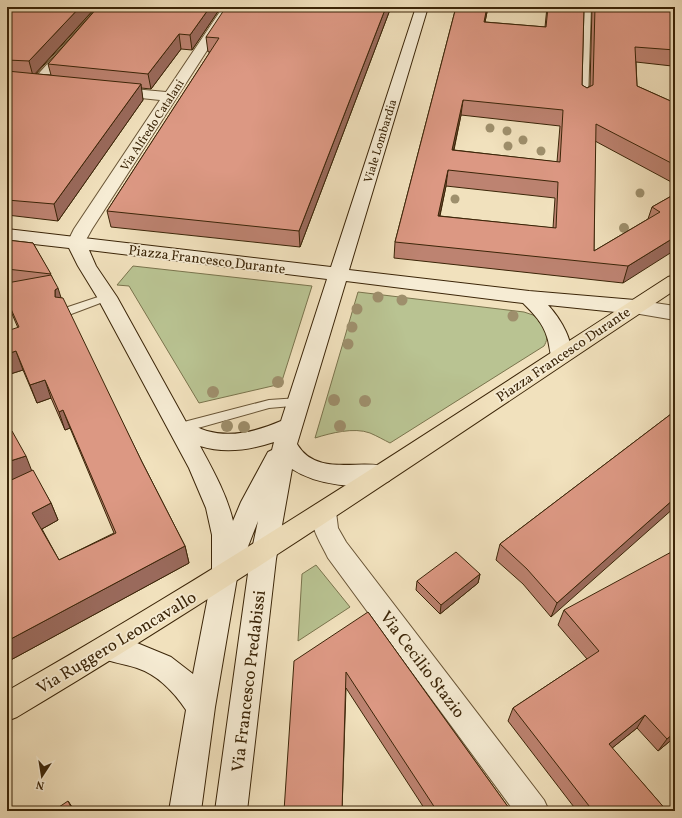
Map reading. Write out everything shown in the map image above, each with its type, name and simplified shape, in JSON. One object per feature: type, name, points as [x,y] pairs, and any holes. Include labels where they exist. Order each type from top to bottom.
[{"type":"main road","points":[[635,307],[675,281]]},
{"type":"main road","name":"Piazza Francesco Durante","points":[[225,576],[264,552],[635,307]]},
{"type":"main road","name":"Via Ruggero Leoncavallo","points":[[7,707],[108,648],[225,576]]},
{"type":"street","points":[[38,83],[105,7]]},
{"type":"street","name":"Via Alfredo Catalani","points":[[76,243],[83,229],[229,7]]},
{"type":"street","name":"Viale Lombardia","points":[[338,275],[422,7]]},
{"type":"street","points":[[22,82],[53,85]]},
{"type":"street","points":[[98,89],[170,97]]},
{"type":"street","name":"Piazza Francesco Durante","points":[[7,235],[529,298],[635,307]]},
{"type":"street","points":[[76,243],[87,266],[107,297],[200,467],[218,508],[224,536],[225,576]]},
{"type":"street","points":[[264,552],[288,436],[338,275]]},
{"type":"street","points":[[529,298],[552,322],[559,338],[562,356]]},
{"type":"street","points":[[635,307],[675,313]]},
{"type":"street","points":[[180,428],[202,439],[229,443],[288,436]]},
{"type":"street","points":[[288,436],[287,450],[295,458],[315,469],[341,475],[381,474]]},
{"type":"street","points":[[185,811],[201,707],[225,576],[253,502],[267,473],[288,436]]},
{"type":"street","name":"Via Cecilio Stazio","points":[[324,512],[326,529],[339,554],[533,811]]},
{"type":"street","name":"Via Francesco Predabissi","points":[[231,811],[264,552]]},
{"type":"street","points":[[108,648],[152,660],[170,671],[191,691],[201,707]]},
{"type":"lane","points":[[584,100],[587,7]]},
{"type":"lane","points":[[66,312],[107,297]]},
{"type":"lane","points":[[180,428],[269,404],[299,402]]},
{"type":"green space","points":[[133,266],[312,286],[281,384],[199,403],[129,286],[117,285]]},
{"type":"green space","points":[[358,292],[524,312],[533,315],[540,320],[538,321],[545,330],[547,339],[544,346],[390,443],[364,431],[335,433],[315,438]]},
{"type":"green space","points":[[316,565],[350,607],[298,641],[302,574]]},
{"type":"building","points":[[7,7],[80,7],[29,61],[7,60]]},
{"type":"building","points":[[98,7],[210,7],[190,35],[179,34],[148,74],[48,64]]},
{"type":"building","points":[[226,7],[386,7],[299,231],[107,211],[219,38],[206,37]]},
{"type":"building","points":[[456,7],[487,7],[484,22],[546,27],[548,7],[584,7],[582,85],[587,88],[593,85],[595,7],[675,7],[675,50],[635,47],[637,86],[675,103],[675,165],[596,124],[594,251],[660,212],[652,207],[675,194],[675,237],[628,266],[395,242]],"holes":[[[463,100],[563,110],[560,162],[452,150]],[[448,170],[558,182],[556,228],[438,216]]]},
{"type":"building","points":[[7,71],[141,84],[54,204],[7,200]]},
{"type":"building","points":[[7,240],[33,243],[51,274],[7,269]]},
{"type":"building","points":[[51,275],[58,288],[55,290],[55,297],[63,298],[142,462],[185,546],[7,641],[7,589],[10,587],[7,581],[7,482],[33,470],[51,503],[32,513],[59,560],[116,533],[63,410],[59,412],[45,380],[30,385],[16,351],[7,354],[7,331],[19,327],[7,300],[7,283]]},
{"type":"building","points":[[675,411],[675,498],[557,603],[527,569],[500,544]]},
{"type":"building","points":[[12,431],[26,456],[7,462],[7,433]]},
{"type":"building","points":[[675,550],[675,732],[667,739],[645,715],[609,744],[667,811],[593,811],[513,708],[599,651],[564,610]]},
{"type":"building","points":[[456,552],[480,574],[441,605],[417,581]]},
{"type":"building","points":[[368,612],[511,811],[437,811],[346,672],[342,811],[284,811],[294,661]]},
{"type":"building","points":[[68,801],[73,811],[53,811]]}]
